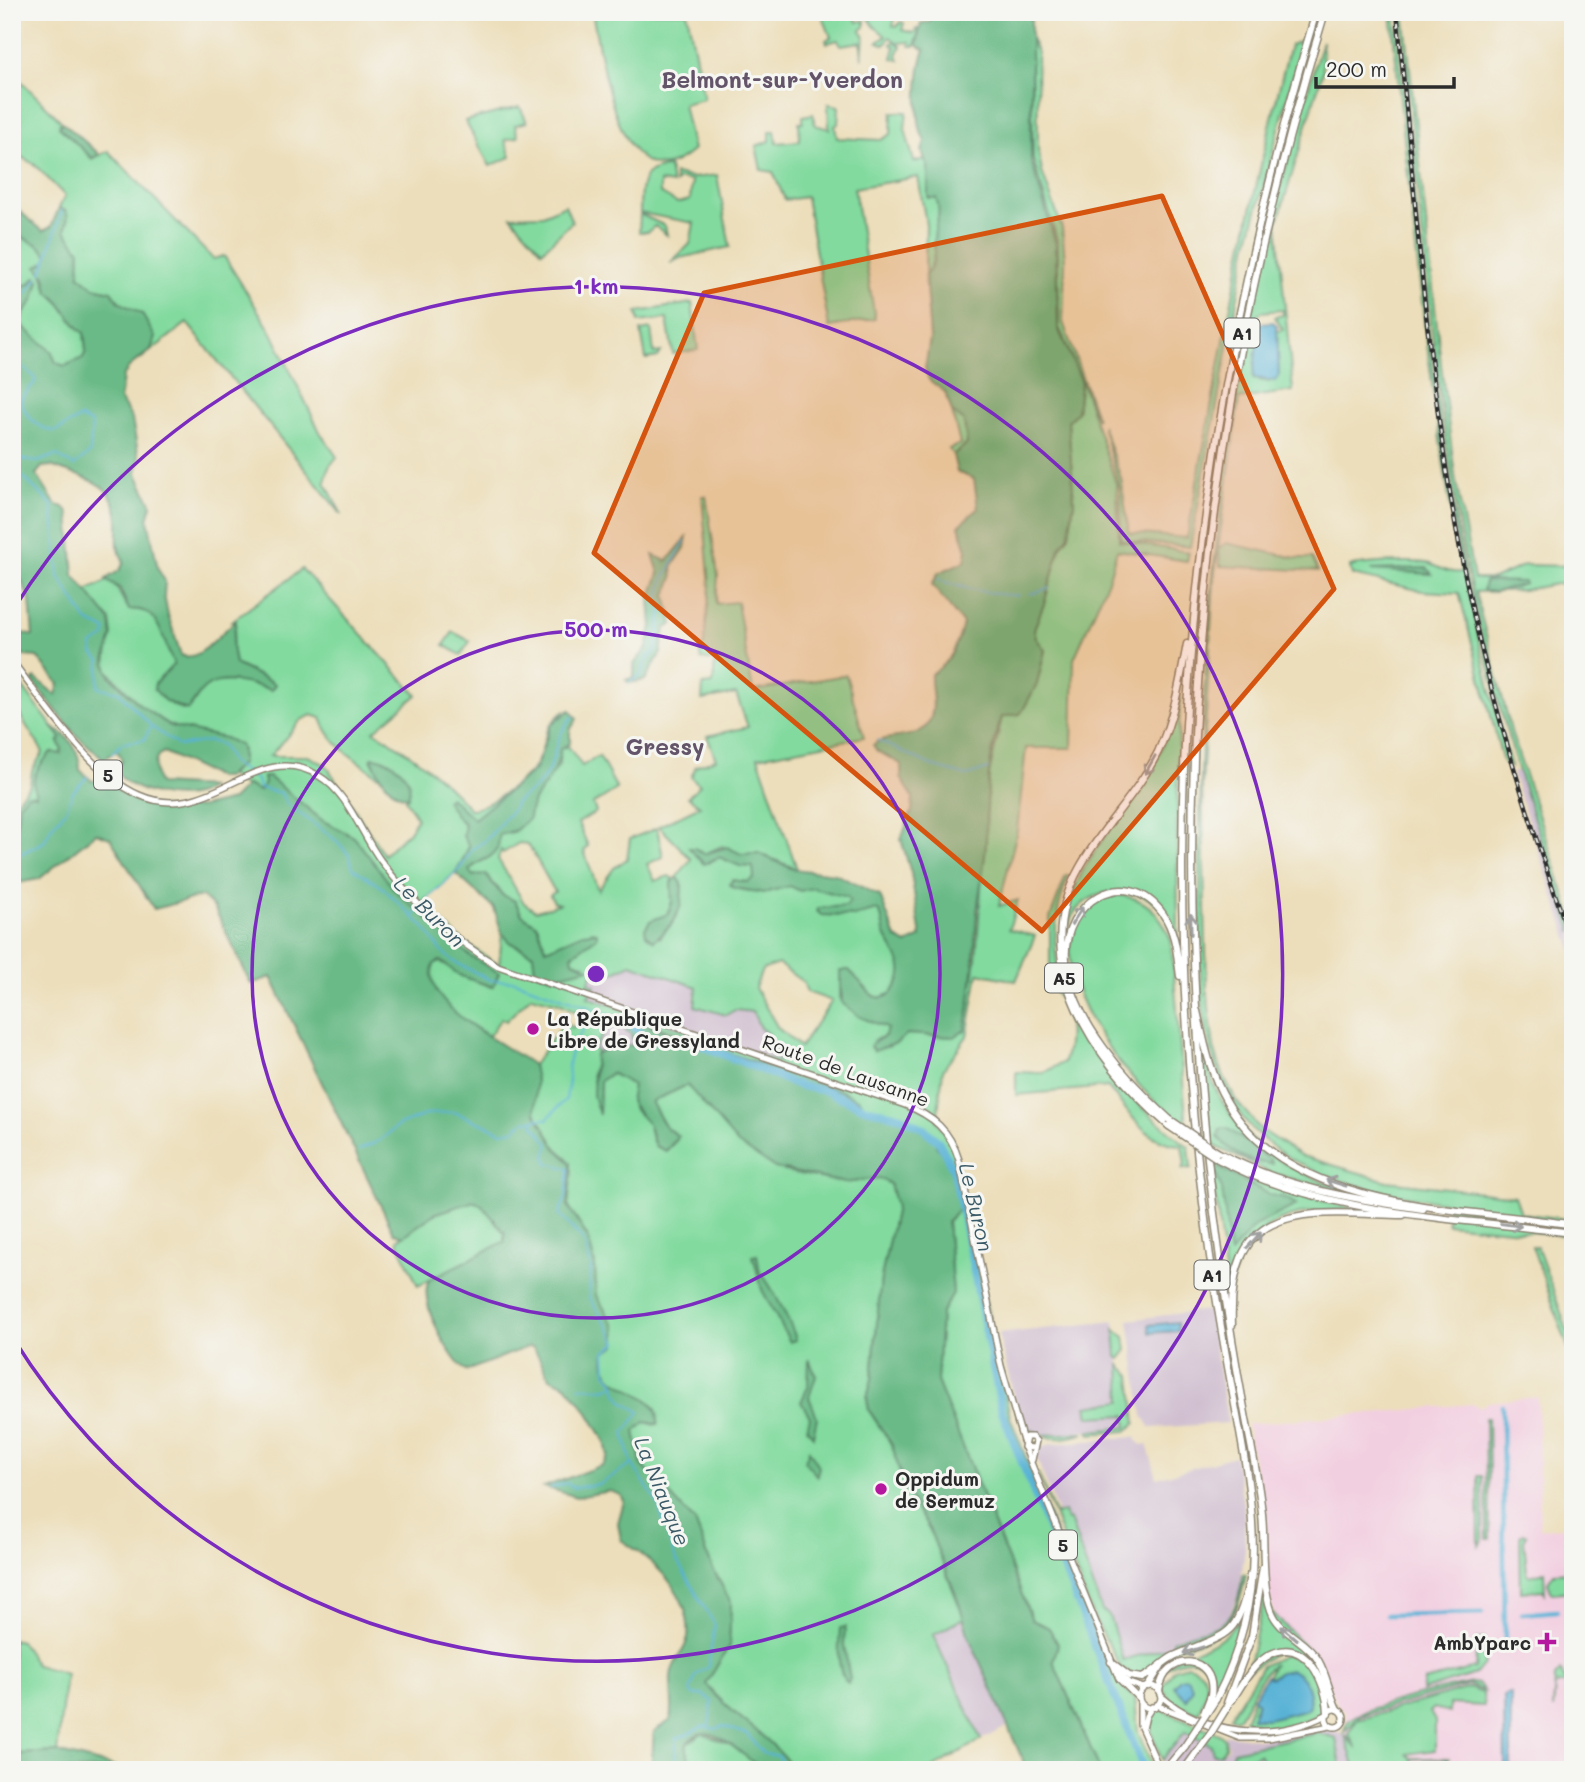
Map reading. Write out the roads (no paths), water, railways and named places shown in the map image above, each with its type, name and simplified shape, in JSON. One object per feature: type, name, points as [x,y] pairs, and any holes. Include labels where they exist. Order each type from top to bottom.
[{"type":"highway","name":"A1","points":[[1213,1697],[1234,1659],[1248,1611],[1255,1535],[1249,1478],[1206,1229],[1186,1012],[1182,808],[1194,611],[1209,477],[1233,336],[1260,214],[1316,12]]},
{"type":"highway","name":"A1","points":[[1228,1704],[1244,1663],[1257,1614],[1262,1576],[1263,1524],[1233,1352],[1207,1167],[1193,992],[1190,883],[1192,748],[1210,532],[1247,307],[1273,196],[1325,12]]},
{"type":"highway","name":"A5","points":[[1194,611],[1178,694],[1168,727],[1140,783],[1078,870],[1064,904],[1059,940],[1068,989],[1089,1033],[1125,1083],[1169,1122],[1218,1156],[1254,1176],[1297,1191],[1347,1203],[1436,1215],[1483,1213],[1573,1225]]},
{"type":"highway","points":[[1169,1122],[1116,1065],[1096,1035],[1074,991],[1066,963],[1066,940],[1073,918],[1084,905],[1103,894],[1121,891],[1140,896],[1157,907],[1174,939],[1186,1012]]},
{"type":"highway","name":"A5","points":[[1193,992],[1208,1057],[1220,1089],[1239,1120],[1265,1147],[1295,1167],[1329,1181],[1450,1213],[1573,1233]]},
{"type":"highway","points":[[1218,1156],[1269,1177],[1308,1189],[1450,1213]]},
{"type":"highway","points":[[1233,1352],[1231,1298],[1235,1273],[1246,1249],[1268,1227],[1290,1217],[1316,1212],[1436,1215]]},
{"type":"highway","points":[[1263,1524],[1269,1600],[1273,1614],[1282,1628],[1318,1660],[1337,1709]]},
{"type":"highway","points":[[1111,1662],[1127,1675],[1139,1678],[1167,1660],[1217,1640],[1234,1625],[1246,1593],[1255,1535]]},
{"type":"highway","points":[[1184,1770],[1260,1661],[1277,1652],[1288,1651],[1304,1656],[1316,1668],[1326,1695],[1327,1714]]},
{"type":"highway","points":[[1146,1687],[1167,1660]]},
{"type":"highway","points":[[1160,1693],[1168,1670],[1181,1662],[1189,1662],[1201,1666],[1208,1674],[1213,1697],[1185,1746],[1162,1770]]},
{"type":"main road","name":"Route de Lausanne","points":[[12,661],[55,717],[96,763],[115,781],[138,794],[161,801],[186,802],[211,795],[269,767],[297,767],[325,780],[342,800],[388,870],[429,911],[477,952],[513,972],[905,1105],[937,1121],[950,1136],[962,1169],[1001,1367],[1024,1445],[1111,1662],[1122,1683],[1140,1701]]},
{"type":"main road","name":"Route de Lausanne","points":[[1014,1415],[1036,1442],[1032,1467]]},
{"type":"main road","points":[[1031,1436],[1024,1445],[1033,1448]]},
{"type":"main road","points":[[1115,1670],[1129,1683],[1160,1693],[1172,1704],[1209,1722],[1242,1732],[1276,1731],[1337,1709],[1343,1714],[1344,1721],[1338,1727],[1330,1726],[1269,1738],[1240,1738],[1140,1701]]},
{"type":"main road","points":[[1146,1687],[1140,1701],[1139,1721],[1162,1770]]},
{"type":"main road","points":[[1142,1730],[1146,1716],[1160,1693]]},
{"type":"main road","points":[[1327,1714],[1330,1726]]},
{"type":"water","points":[[1273,322],[1277,326],[1279,376],[1275,381],[1253,378],[1259,326]]},
{"type":"water","points":[[1177,1322],[1178,1331],[1150,1333],[1149,1325]]},
{"type":"water","points":[[1291,1670],[1301,1676],[1306,1684],[1310,1705],[1308,1709],[1268,1719],[1252,1718],[1258,1702],[1253,1699],[1266,1676],[1271,1678],[1280,1672]]},
{"type":"water","points":[[1187,1678],[1193,1688],[1186,1699],[1174,1686],[1180,1679]]},
{"type":"water","points":[[1511,1694],[1511,1770],[1505,1770],[1504,1696]]},
{"type":"waterway","points":[[42,273],[62,211]]},
{"type":"waterway","points":[[12,317],[18,313],[21,300],[38,278]]},
{"type":"waterway","name":"Le Buron","points":[[12,359],[35,377],[35,382],[21,399],[29,416],[38,425],[56,431],[80,418],[92,424],[90,453],[74,466],[56,455],[37,462],[19,459],[16,463],[19,473],[52,505],[59,577],[87,621],[106,630],[105,637],[92,645],[93,653],[100,661],[98,687],[119,692],[152,727],[179,746],[209,741],[222,745],[231,762],[257,780],[259,788],[281,793],[287,804],[337,841],[349,855],[353,868],[382,887],[424,927],[441,951],[453,961],[490,980],[515,981],[627,1021],[633,1026]]},
{"type":"waterway","points":[[629,683],[641,675],[646,661],[656,650],[662,610],[659,598],[664,578],[685,541]]},
{"type":"waterway","points":[[938,579],[978,590],[1019,595]]},
{"type":"waterway","points":[[1030,594],[1049,588]]},
{"type":"waterway","points":[[428,898],[459,869],[472,849],[485,841],[513,809],[515,803],[541,782],[551,765],[558,739],[572,717]]},
{"type":"waterway","points":[[112,754],[122,743],[144,740],[150,728]]},
{"type":"waterway","points":[[877,740],[935,767],[967,776],[988,769]]},
{"type":"waterway","points":[[12,858],[44,842],[52,826],[66,810],[73,792],[87,777]]},
{"type":"waterway","points":[[414,917],[418,908]]},
{"type":"waterway","name":"La Niauque","points":[[591,1022],[610,1017]]},
{"type":"waterway","name":"Le Buron","points":[[633,1026],[647,1040],[686,1039],[800,1086],[827,1091],[865,1108],[902,1117],[924,1129],[939,1142],[954,1171],[1002,1412],[1144,1770]]},
{"type":"waterway","name":"La Niauque","points":[[584,1028],[573,1045],[568,1063],[566,1099],[547,1119],[536,1119],[533,1124],[549,1144],[545,1156],[548,1163],[569,1169],[566,1197],[559,1214],[584,1241],[591,1267],[589,1297],[617,1342],[605,1352],[606,1373],[614,1381],[617,1393],[624,1402],[640,1412],[624,1433],[632,1464],[657,1502],[675,1558],[715,1625],[708,1667],[696,1675],[690,1691],[693,1695],[703,1695],[712,1701],[709,1725]]},
{"type":"waterway","points":[[359,1150],[379,1141],[399,1125],[428,1114],[454,1112],[502,1132],[514,1130],[522,1123]]},
{"type":"waterway","points":[[525,1121],[534,1120]]},
{"type":"waterway","points":[[579,1387],[605,1389],[615,1384]]},
{"type":"waterway","points":[[1502,1406],[1505,1646]]},
{"type":"waterway","points":[[551,1488],[567,1483],[574,1488],[600,1484],[631,1465]]},
{"type":"waterway","points":[[1522,1614],[1557,1611]]},
{"type":"waterway","points":[[1386,1615],[1482,1613]]},
{"type":"waterway","points":[[675,1770],[676,1739],[704,1726],[715,1729],[722,1726],[747,1734],[764,1754],[779,1756],[783,1770]]},
{"type":"railway","points":[[1397,12],[1430,349],[1460,549],[1482,650],[1509,750],[1573,946]]},
{"type":"place","name":"La République Libre de Gressyland","points":[[533,1029]]},
{"type":"place","name":"Oppidum de Sermuz","points":[[881,1489]]},
{"type":"place","name":"AmbYparc","points":[[1547,1642]]},
{"type":"district","name":"Belmont-sur-Yverdon","points":[[782,79]]},
{"type":"district","name":"Gressy","points":[[665,746]]}]
